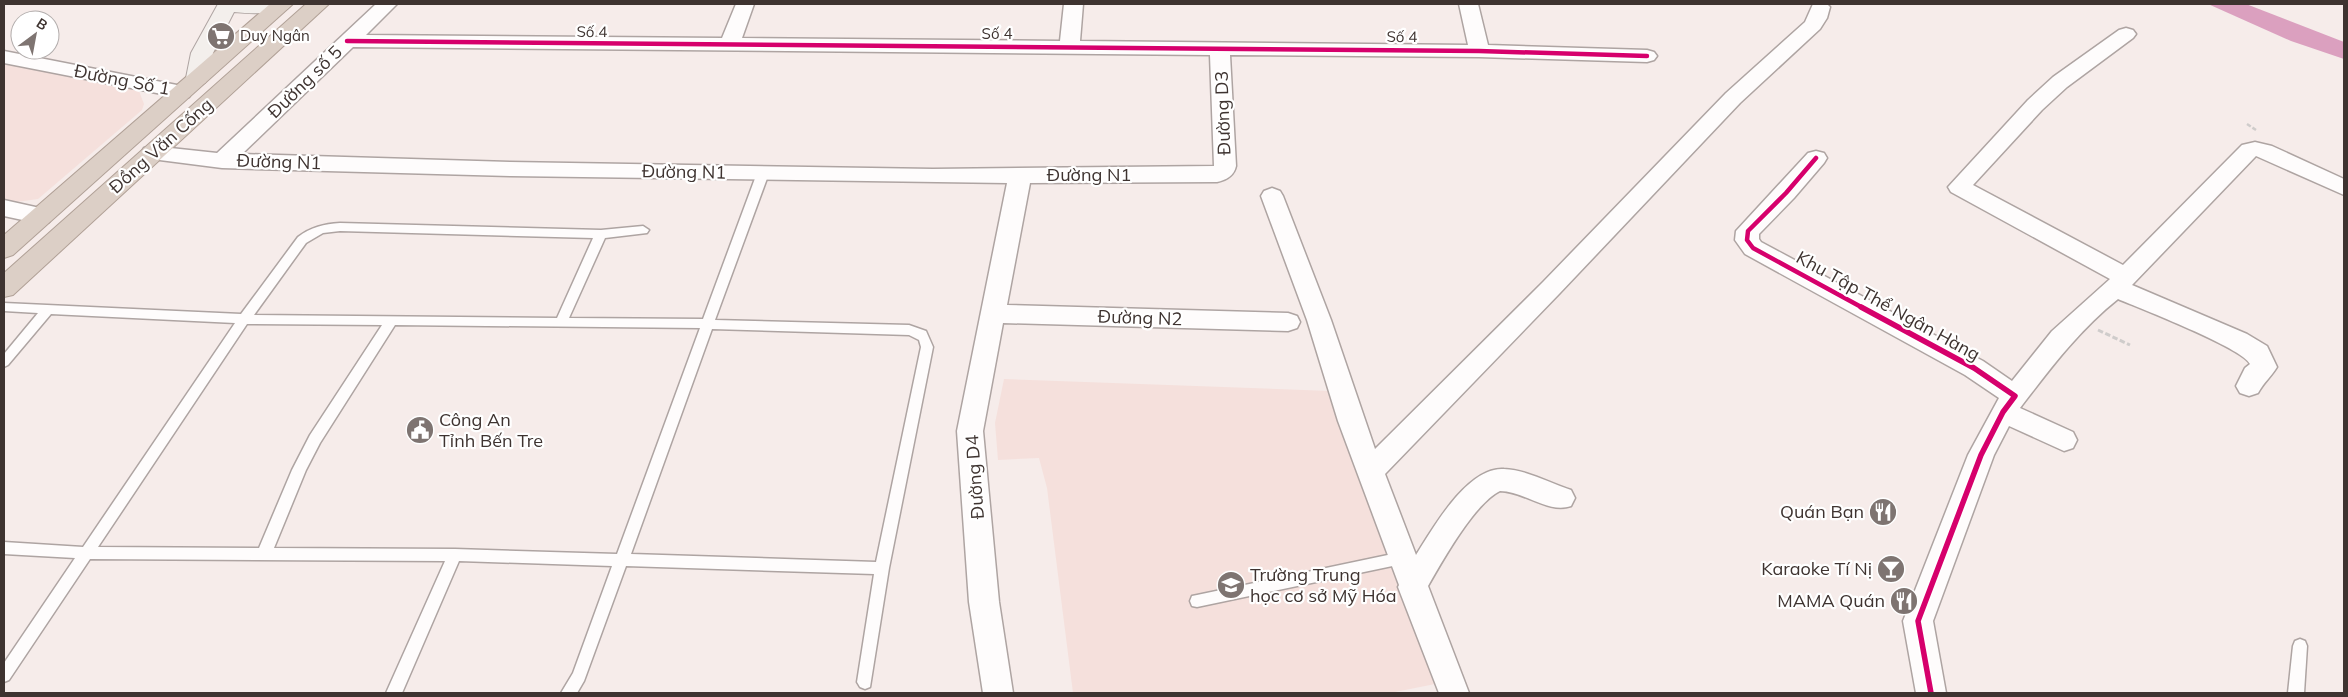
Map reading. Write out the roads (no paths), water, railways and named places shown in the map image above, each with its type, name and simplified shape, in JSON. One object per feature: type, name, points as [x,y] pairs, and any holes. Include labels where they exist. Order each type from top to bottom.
[{"type":"highway","name":"Đồng Văn Cống","points":[[4,250],[281,4]]},
{"type":"highway","name":"Đồng Văn Cống","points":[[4,288],[318,4]]},
{"type":"street","points":[[189,85],[202,53],[228,5],[254,8],[281,4]]},
{"type":"street","name":"Đường số 5","points":[[222,161],[387,4]]},
{"type":"street","points":[[729,46],[745,4]]},
{"type":"street","points":[[1069,47],[1074,4]]},
{"type":"street","points":[[1469,4],[1479,51]]},
{"type":"street","points":[[1370,471],[1552,288],[1733,98],[1813,25],[1820,8]]},
{"type":"street","points":[[2126,34],[2060,82],[1959,187],[2121,282],[2258,353],[2264,367],[2254,376],[2248,386]]},
{"type":"street","name":"Số 4","points":[[348,41],[729,46],[1220,48],[1479,51],[1647,56]]},
{"type":"street","name":"Đường D3","points":[[1217,175],[1224,170],[1225,166],[1220,48]]},
{"type":"street","name":"Đường Số 1","points":[[4,57],[189,85]]},
{"type":"street","points":[[1931,693],[1918,621],[1981,455],[2009,404],[2031,374],[2078,319],[2121,282],[2250,150],[2255,148],[2264,151],[2344,188]]},
{"type":"street","name":"Đường N1","points":[[152,153],[222,161],[510,169],[763,173],[1217,175]]},
{"type":"street","name":"Khu Tập Thể Ngân Hàng","points":[[1816,158],[1786,193],[1748,231],[1747,240],[1753,248],[1974,368],[2009,404]]},
{"type":"street","name":"Đường D4","points":[[998,693],[984,602],[970,431],[1020,175]]},
{"type":"street","points":[[1272,196],[1319,320],[1351,421],[1454,693]]},
{"type":"street","points":[[4,208],[41,216]]},
{"type":"street","name":"Đường N2","points":[[993,314],[1288,322]]},
{"type":"street","points":[[2009,404],[2064,440]]},
{"type":"street","points":[[1412,586],[1442,538],[1482,489],[1492,482],[1500,480],[1512,482],[1561,498]]},
{"type":"lane","points":[[569,693],[579,676],[706,324],[763,173]]},
{"type":"lane","points":[[4,675],[244,319],[302,240],[318,229],[340,227],[601,234],[643,230]]},
{"type":"lane","points":[[561,323],[601,234]]},
{"type":"lane","points":[[4,307],[244,319],[706,324],[909,330],[921,333],[925,336],[927,347],[882,568],[865,682]]},
{"type":"lane","points":[[4,362],[48,309]]},
{"type":"lane","points":[[264,554],[299,470],[315,439],[391,320]]},
{"type":"lane","points":[[4,548],[87,553],[455,555],[882,568]]},
{"type":"lane","points":[[394,693],[455,555]]},
{"type":"lane","points":[[1197,601],[1402,558]]},
{"type":"lane","points":[[2296,693],[2300,646]]},
{"type":"place","name":"Duy Ngân","points":[[221,36]]},
{"type":"place","name":"Công An Tỉnh Bến Tre","points":[[420,430]]},
{"type":"place","name":"Quán Bạn","points":[[1883,512]]},
{"type":"place","name":"Karaoke Tí Nị","points":[[1891,569]]},
{"type":"place","name":"Trường Trung học cơ sở Mỹ Hóa","points":[[1231,585]]},
{"type":"place","name":"MAMA Quán","points":[[1904,601]]}]
